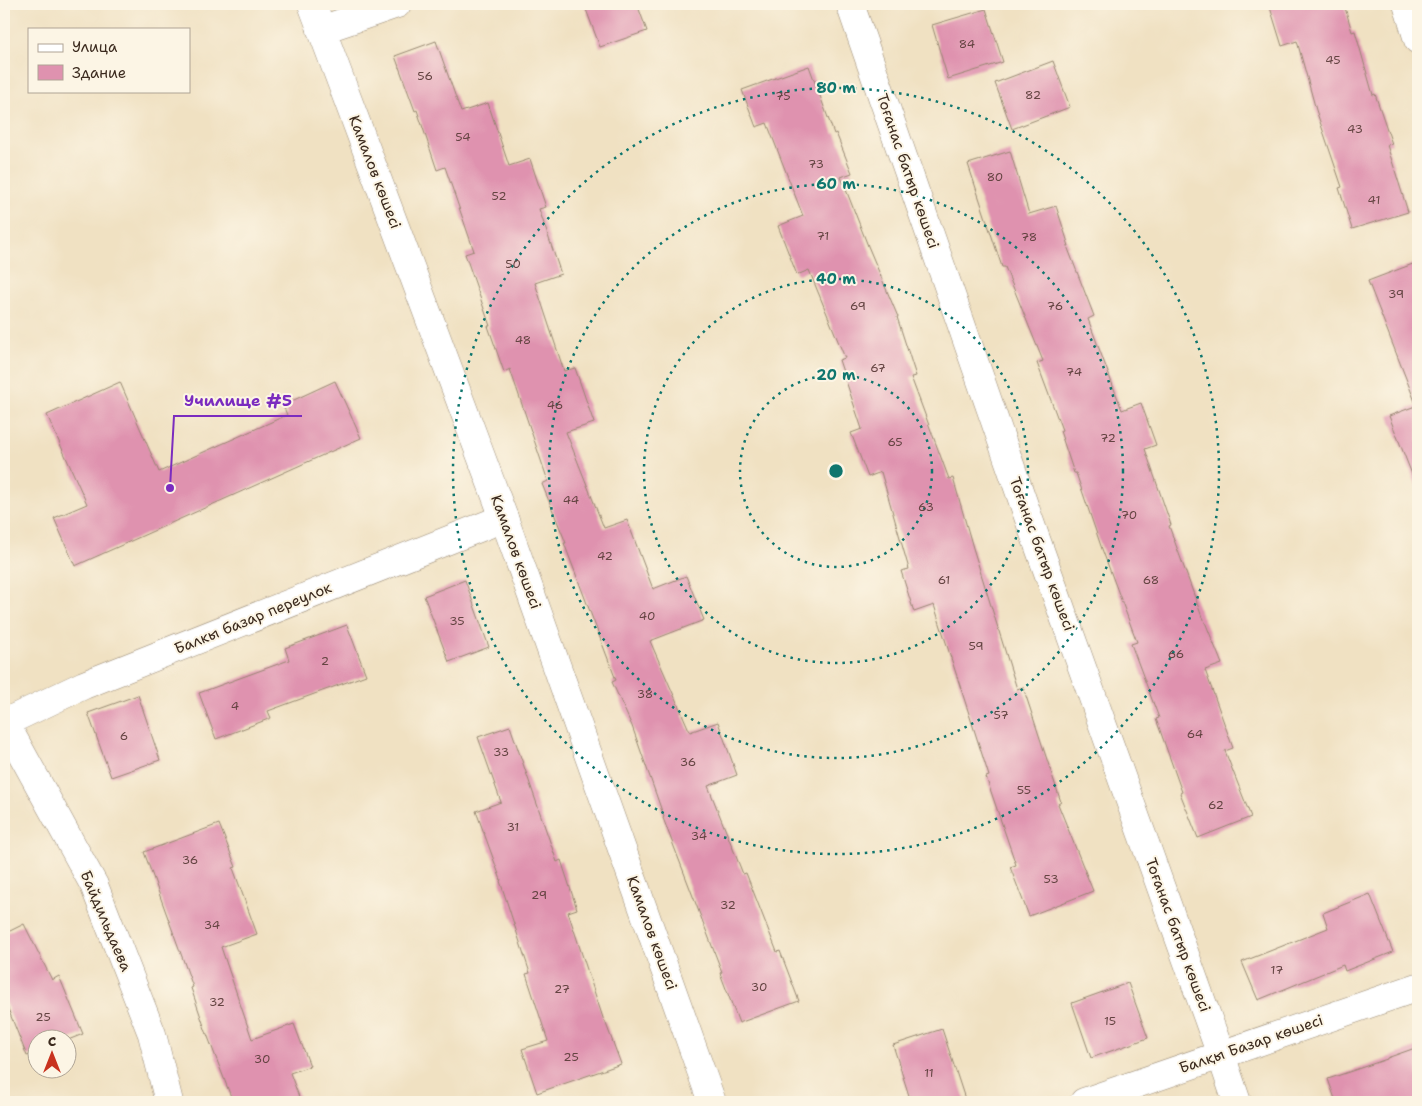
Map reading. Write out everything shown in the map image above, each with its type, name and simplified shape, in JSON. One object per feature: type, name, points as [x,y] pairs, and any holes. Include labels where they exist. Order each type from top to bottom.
[{"type":"street","name":"Камалов көшесі","points":[[312,4],[504,518],[712,1102]]},
{"type":"street","points":[[322,30],[397,4]]},
{"type":"street","name":"Тоғанас батыр көшесі","points":[[850,4],[1034,534],[1237,1102]]},
{"type":"street","points":[[1406,4],[1418,40]]},
{"type":"street","name":"Балкы базар переулок","points":[[4,723],[84,685],[504,518]]},
{"type":"street","name":"Байдильдаева","points":[[4,723],[94,885],[152,1034],[169,1102]]},
{"type":"street","name":"Балқы Базар көшесі","points":[[1084,1102],[1418,987]]},
{"type":"building","points":[[584,4],[637,4],[647,31],[600,47]]},
{"type":"building","points":[[1269,4],[1344,4],[1352,32],[1355,31],[1373,95],[1375,94],[1392,144],[1387,145],[1408,212],[1352,229],[1339,188],[1342,187],[1316,110],[1297,41],[1282,46]]},
{"type":"building","points":[[986,9],[1003,62],[948,79],[932,25]]},
{"type":"building","points":[[436,41],[461,112],[488,103],[509,166],[530,159],[546,207],[539,209],[561,274],[535,283],[564,371],[575,368],[594,423],[566,432],[604,528],[627,520],[653,589],[686,576],[704,620],[650,641],[690,732],[718,722],[737,775],[708,786],[743,874],[746,873],[777,952],[780,951],[799,1001],[739,1023],[720,973],[722,972],[663,818],[632,726],[612,682],[616,680],[564,543],[566,543],[542,484],[548,481],[510,369],[504,372],[488,326],[490,326],[465,254],[474,251],[445,167],[437,170],[417,110],[415,111],[395,56]]},
{"type":"building","points":[[1053,61],[1070,107],[1012,129],[995,83]]},
{"type":"building","points":[[809,66],[834,134],[836,133],[852,173],[841,177],[898,317],[916,376],[911,377],[949,479],[953,478],[1017,689],[1023,687],[1061,802],[1058,804],[1093,891],[1029,916],[1010,867],[1016,865],[986,777],[989,776],[934,605],[914,612],[901,571],[909,569],[881,472],[868,477],[851,433],[862,429],[839,360],[845,358],[809,270],[797,275],[778,226],[803,216],[767,123],[756,127],[742,90]]},
{"type":"building","points":[[1010,151],[1029,214],[1056,206],[1069,246],[1067,246],[1094,316],[1088,319],[1122,410],[1141,403],[1156,445],[1145,449],[1171,525],[1169,526],[1202,617],[1222,664],[1205,670],[1233,748],[1225,751],[1251,817],[1198,838],[1180,793],[1182,792],[1156,719],[1159,718],[1131,644],[1137,642],[1076,473],[1074,473],[1060,431],[1062,430],[1037,363],[1043,361],[1005,267],[1002,267],[968,164]]},
{"type":"building","points":[[1418,262],[1418,404],[1416,404],[1368,281]]},
{"type":"building","points":[[335,381],[361,438],[75,566],[54,518],[87,504],[47,415],[120,382],[159,472],[287,415],[283,405]]},
{"type":"building","points":[[1418,405],[1418,487],[1417,487],[1389,416]]},
{"type":"building","points":[[465,580],[489,647],[449,662],[424,596]]},
{"type":"building","points":[[347,625],[366,675],[268,711],[271,718],[216,739],[199,693],[289,660],[285,648]]},
{"type":"building","points":[[138,695],[160,760],[111,777],[88,713]]},
{"type":"building","points":[[510,726],[557,862],[561,860],[577,909],[568,912],[604,1021],[621,1064],[537,1093],[522,1049],[548,1041],[526,974],[530,973],[501,880],[476,811],[501,802],[478,737]]},
{"type":"building","points":[[219,824],[236,867],[233,868],[257,934],[221,947],[252,1039],[294,1024],[310,1066],[290,1073],[301,1102],[233,1102],[205,1029],[191,988],[193,987],[144,852]]},
{"type":"building","points":[[1370,894],[1393,952],[1345,971],[1343,965],[1258,1000],[1242,962],[1328,928],[1323,913]]},
{"type":"building","points":[[24,924],[52,980],[59,976],[83,1034],[78,1036],[78,1028],[28,1028],[27,1056],[4,999],[4,934]]},
{"type":"building","points":[[1128,983],[1148,1038],[1091,1058],[1072,1003]]},
{"type":"building","points":[[942,1029],[966,1102],[911,1102],[893,1045]]},
{"type":"building","points":[[1418,1047],[1418,1102],[1336,1102],[1328,1079]]},
{"type":"place","name":"Училище #5","points":[[170,488]]}]
